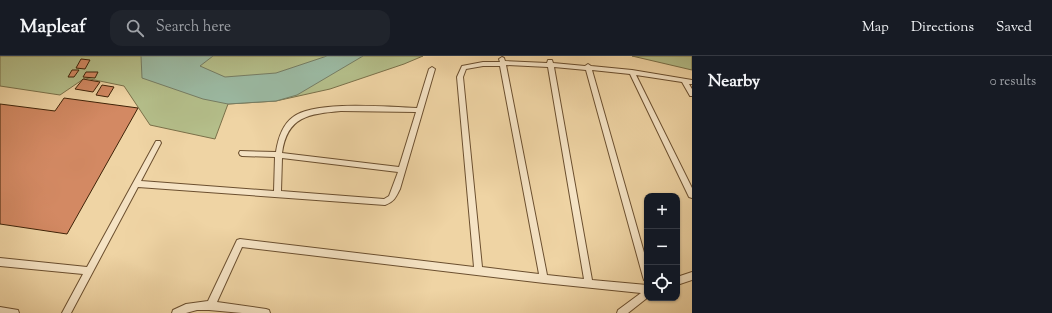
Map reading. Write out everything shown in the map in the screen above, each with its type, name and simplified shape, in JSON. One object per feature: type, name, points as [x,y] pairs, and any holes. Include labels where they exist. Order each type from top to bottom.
[{"type":"lane","points":[[502,59],[544,279]]},
{"type":"lane","points":[[478,271],[460,77],[464,67],[471,64],[502,59],[550,61],[692,82]]},
{"type":"lane","points":[[550,61],[589,284]]},
{"type":"lane","points":[[588,66],[644,266]]},
{"type":"lane","points":[[136,184],[384,202],[392,198],[432,69]]},
{"type":"lane","points":[[632,72],[692,195]]},
{"type":"lane","points":[[684,80],[692,94]]},
{"type":"lane","points":[[277,194],[283,135],[290,123],[299,116],[310,112],[332,109],[419,110]]},
{"type":"lane","points":[[66,313],[158,143]]},
{"type":"lane","points":[[242,153],[280,155],[401,170]]},
{"type":"lane","points":[[211,305],[240,243],[544,279],[644,289]]},
{"type":"lane","points":[[0,262],[89,271]]},
{"type":"lane","points":[[680,280],[692,276]]},
{"type":"lane","points":[[621,313],[644,294]]},
{"type":"lane","points":[[176,313],[183,309],[211,305],[266,313]]},
{"type":"lane","points":[[0,311],[15,313]]},
{"type":"shaded area","points":[[0,56],[423,56],[330,89],[276,101],[228,104],[215,139],[150,125],[124,86],[85,78],[60,95],[0,86]]},
{"type":"shaded area","points":[[141,56],[213,56],[200,66],[225,77],[276,73],[327,56],[363,56],[297,95],[276,101],[228,104],[203,99],[142,78]]},
{"type":"shaded area","points":[[632,56],[692,56],[692,70]]},
{"type":"building","points":[[81,59],[90,60],[85,69],[76,68]]},
{"type":"building","points":[[72,70],[79,70],[74,77],[68,77]]},
{"type":"building","points":[[86,72],[98,72],[95,78],[83,77]]},
{"type":"building","points":[[83,79],[100,82],[93,92],[75,89]]},
{"type":"building","points":[[102,85],[114,87],[108,97],[96,95]]},
{"type":"building","points":[[64,98],[138,108],[67,234],[0,224],[0,104],[55,111]]}]
